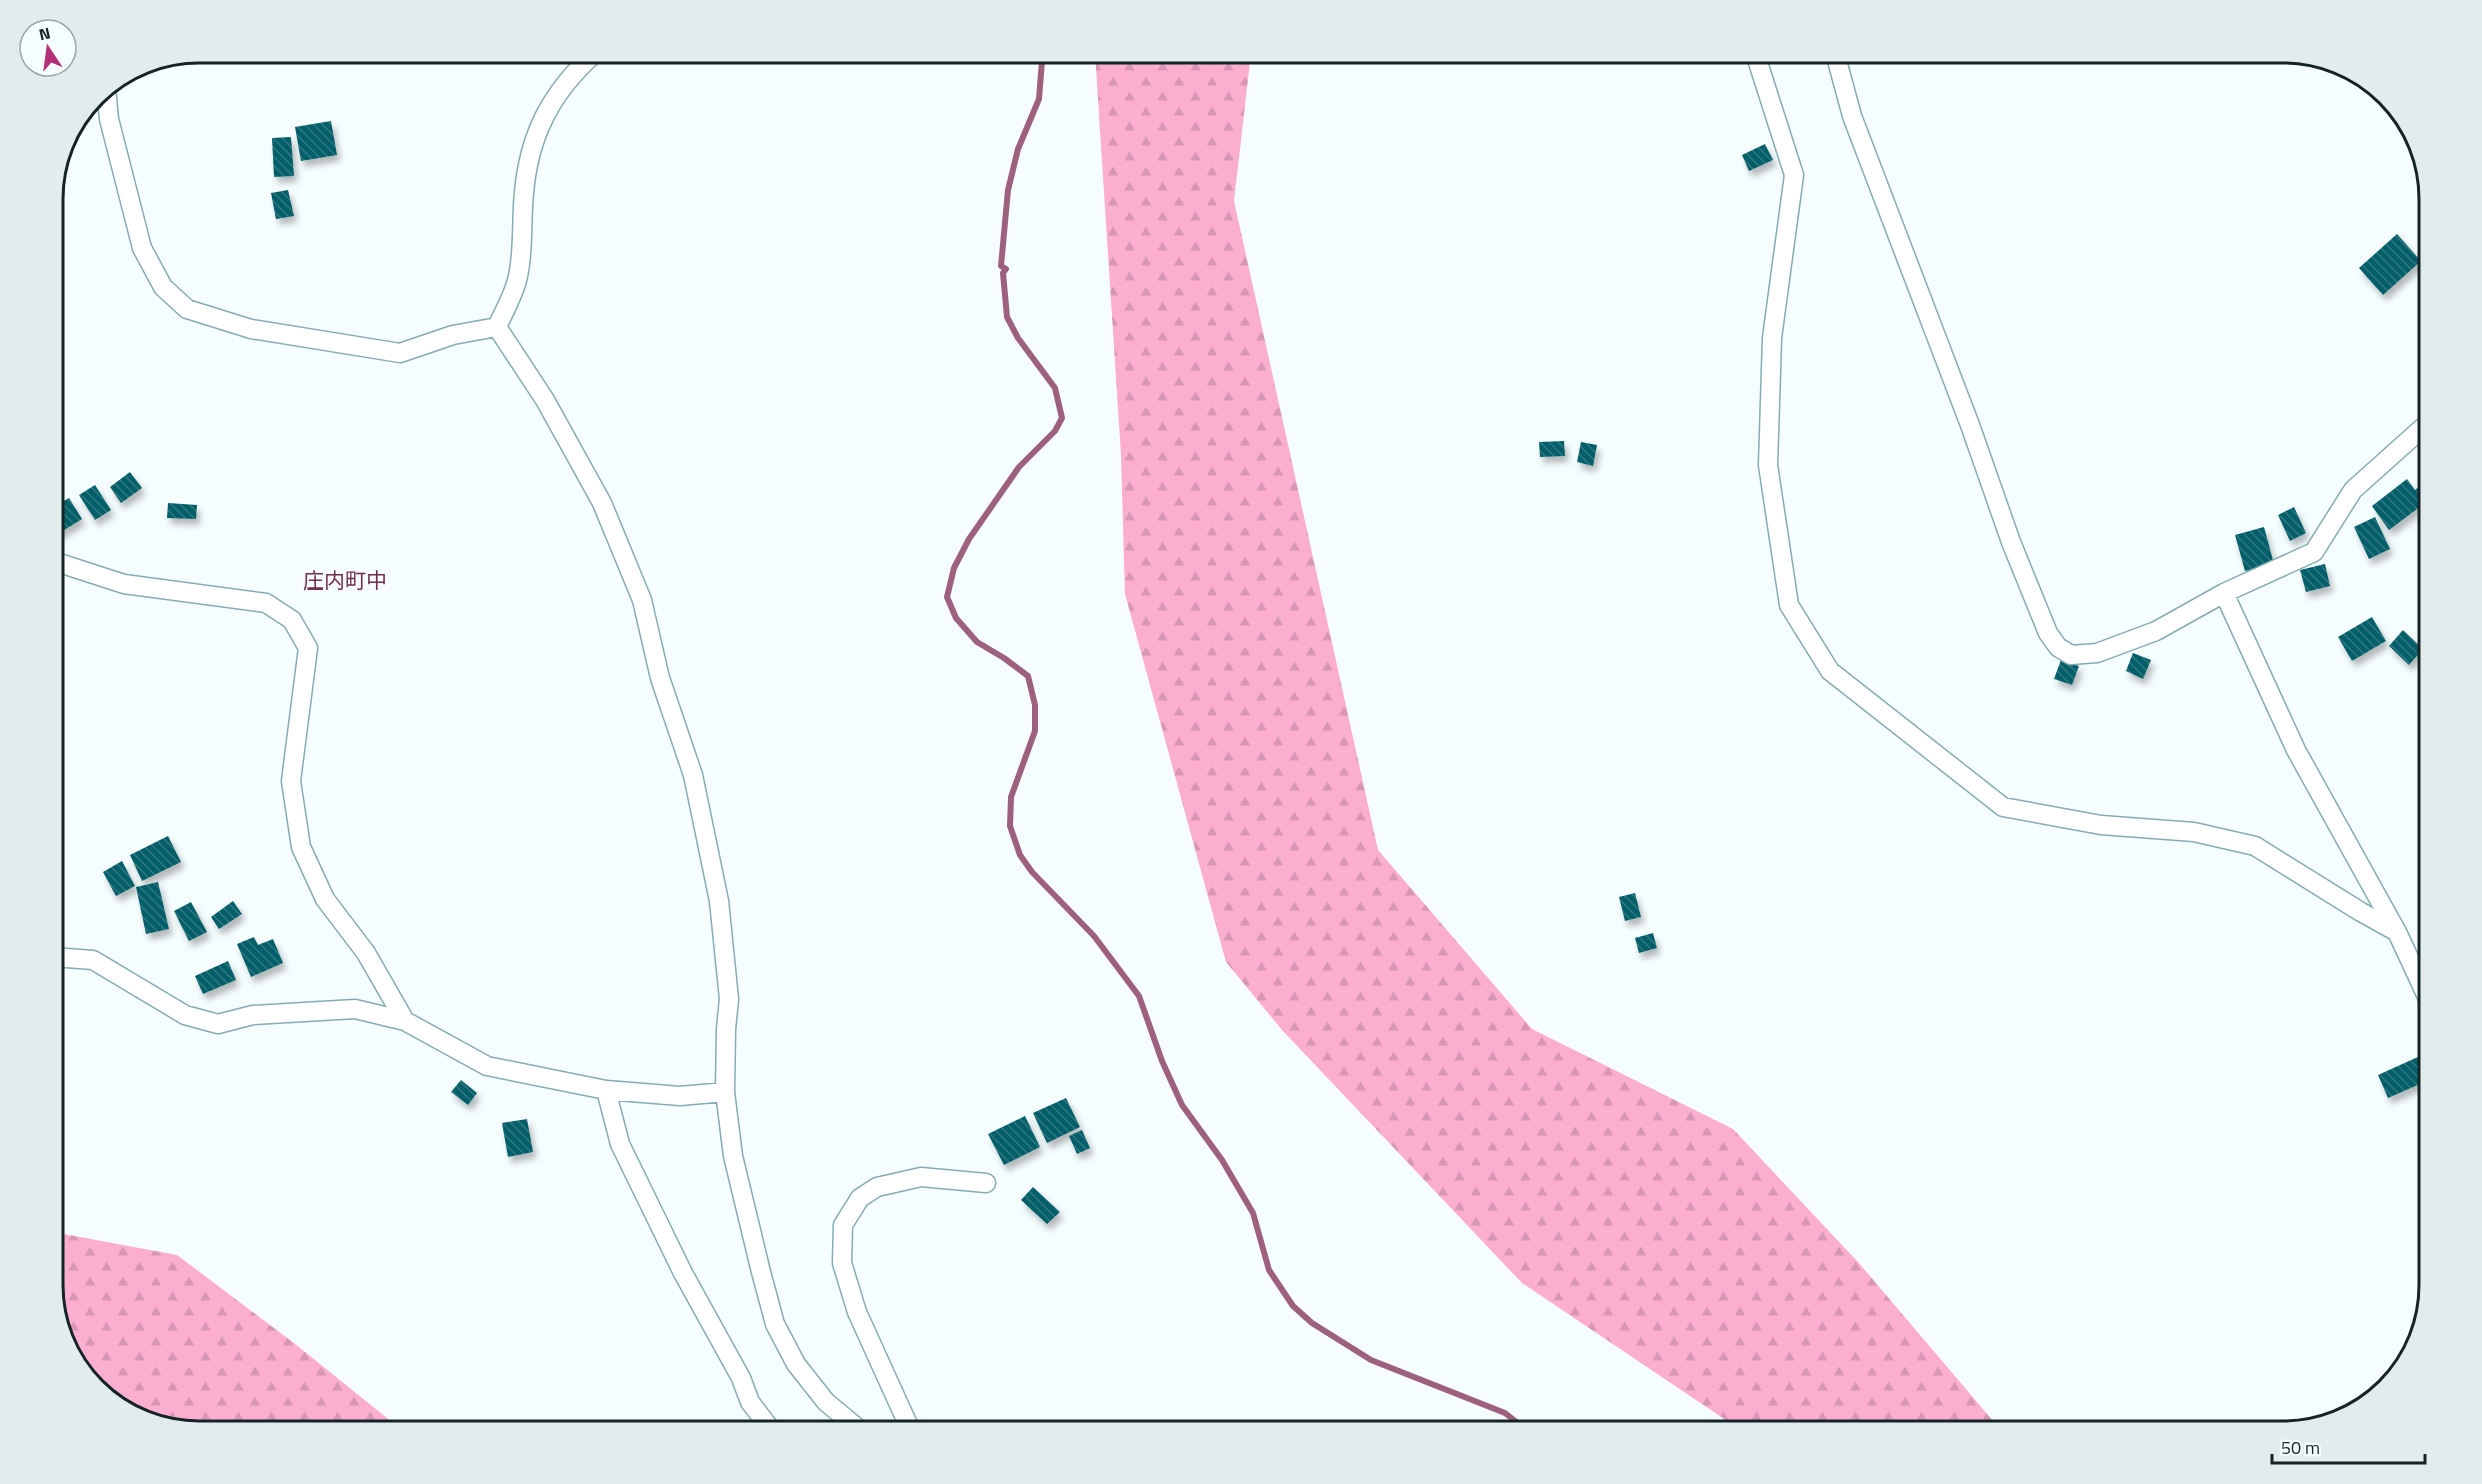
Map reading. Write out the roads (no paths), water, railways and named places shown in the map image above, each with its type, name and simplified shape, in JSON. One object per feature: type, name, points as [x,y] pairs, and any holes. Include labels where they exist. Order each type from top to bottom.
[{"type":"street","points":[[498,327],[518,277],[524,192],[536,133],[554,97],[582,63]]},
{"type":"street","points":[[1758,63],[1794,175],[1772,338],[1768,465],[1789,605],[1830,672],[2003,807],[2101,825],[2194,832],[2254,846],[2397,932]]},
{"type":"street","points":[[1837,63],[1852,116],[1966,414],[2011,542],[2048,633],[2058,647],[2071,655],[2097,653],[2156,631],[2224,593],[2314,552],[2353,490],[2419,431]]},
{"type":"street","points":[[107,99],[109,119],[142,248],[163,287],[187,309],[251,329],[400,353],[453,335],[498,327]]},
{"type":"street","points":[[498,327],[545,400],[602,503],[642,600],[660,678],[693,775],[719,900],[729,999],[725,1092],[734,1156],[775,1324],[796,1364],[826,1402],[849,1421]]},
{"type":"street","points":[[63,564],[124,584],[266,603],[292,620],[308,648],[291,781],[301,847],[325,899],[366,953],[405,1021]]},
{"type":"street","points":[[2224,593],[2296,750],[2397,932],[2419,979]]},
{"type":"street","points":[[63,958],[93,960],[185,1015],[218,1024],[253,1015],[355,1009],[405,1021],[487,1066],[606,1090],[680,1096],[725,1092]]},
{"type":"street","points":[[606,1090],[620,1144],[630,1165],[683,1273],[741,1378],[750,1401],[765,1421]]},
{"type":"street","points":[[906,1421],[857,1312],[842,1263],[843,1225],[860,1198],[877,1187],[921,1177],[986,1183]]},
{"type":"waterway","points":[[1042,63],[1039,99],[1018,149],[1008,190],[1001,266],[1006,269],[1003,273],[1007,317],[1018,338],[1055,388],[1062,418],[1055,431],[1019,467],[969,539],[954,568],[947,597],[956,618],[977,642],[1028,676],[1035,705],[1035,731],[1011,797],[1010,826],[1020,855],[1032,872],[1094,936],[1139,996],[1162,1061],[1182,1105],[1222,1160],[1253,1213],[1269,1270],[1293,1306],[1312,1323],[1371,1360],[1505,1413],[1515,1421]]},
{"type":"district","name":"庄内町中","points":[[345,580]]}]
